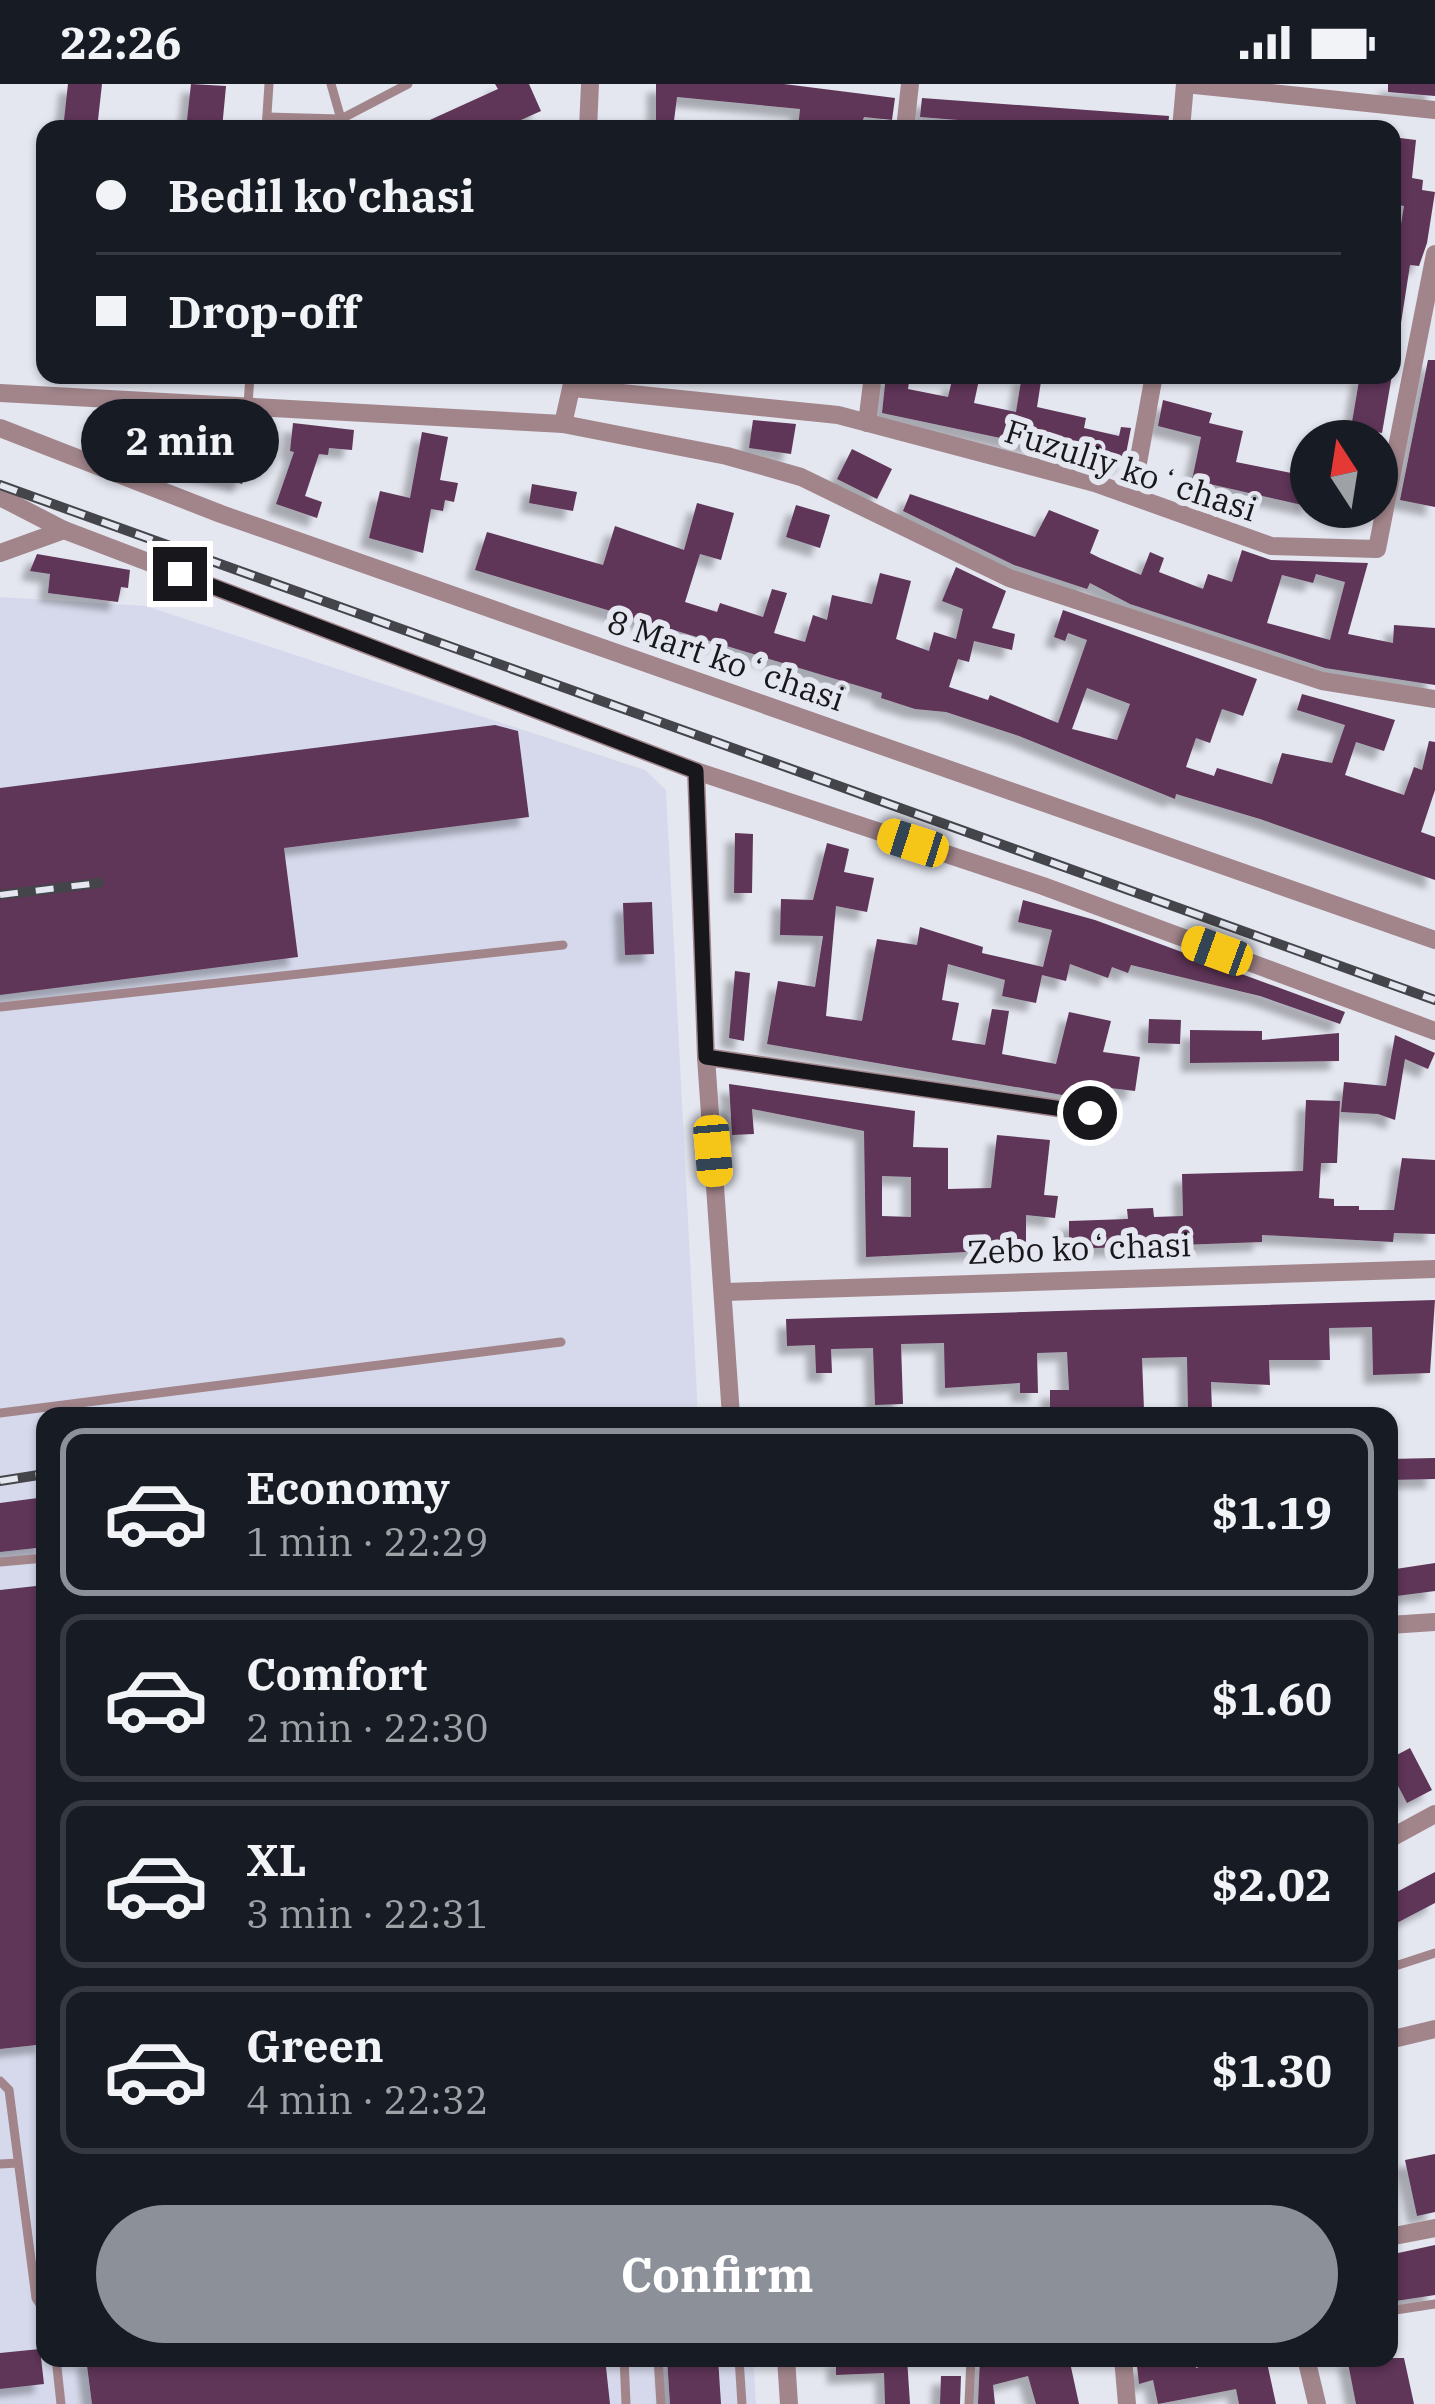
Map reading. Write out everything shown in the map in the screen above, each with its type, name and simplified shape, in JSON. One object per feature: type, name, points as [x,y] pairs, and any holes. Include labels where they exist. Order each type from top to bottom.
[{"type":"street","points":[[588,120],[590,84]]},
{"type":"street","points":[[906,120],[910,84]]},
{"type":"street","points":[[1182,120],[1185,84],[1435,110]]},
{"type":"street","name":"Fuzuliy koʻchasi","points":[[596,384],[838,415],[1132,496],[1271,546],[1377,549],[1435,254]]},
{"type":"street","name":"Fuzuliy koʻchasi","points":[[563,424],[572,384]]},
{"type":"street","points":[[867,423],[872,384]]},
{"type":"street","points":[[1132,496],[1152,384]]},
{"type":"street","points":[[0,393],[563,424],[772,467],[1010,578],[1322,681],[1435,699]]},
{"type":"street","name":"8 Mart koʻchasi","points":[[0,428],[221,514],[1435,940]]},
{"type":"street","points":[[0,497],[64,530],[696,771],[1043,886],[1435,1031]]},
{"type":"street","points":[[0,553],[64,530]]},
{"type":"street","points":[[696,771],[706,1057],[731,1407]]},
{"type":"street","points":[[706,1057],[1090,1113]]},
{"type":"street","name":"Zebo koʻchasi","points":[[725,1292],[1435,1269]]},
{"type":"street","points":[[1398,1624],[1435,1622]]},
{"type":"street","points":[[1398,1834],[1435,1814]]},
{"type":"street","points":[[1398,2038],[1435,2029]]},
{"type":"street","points":[[1398,2235],[1435,2228]]},
{"type":"street","points":[[787,2367],[789,2404]]},
{"type":"street","points":[[1124,2367],[1127,2404]]},
{"type":"street","points":[[1308,2367],[1317,2404]]},
{"type":"lane","points":[[267,120],[269,84]]},
{"type":"lane","points":[[331,84],[341,119]]},
{"type":"lane","points":[[322,120],[341,119],[408,84]]},
{"type":"lane","points":[[248,405],[249,384]]},
{"type":"lane","points":[[0,1007],[562,945]]},
{"type":"lane","points":[[47,1407],[561,1342]]},
{"type":"lane","points":[[0,1413],[36,1408]]},
{"type":"lane","points":[[0,1562],[36,1559]]},
{"type":"lane","points":[[1398,1965],[1435,1953]]},
{"type":"lane","points":[[0,2080],[9,2090],[36,2298]]},
{"type":"lane","points":[[0,2164],[19,2163]]},
{"type":"lane","points":[[1398,2310],[1435,2304]]},
{"type":"lane","points":[[57,2367],[61,2404]]},
{"type":"lane","points":[[624,2367],[626,2404]]},
{"type":"lane","points":[[659,2367],[661,2404]]},
{"type":"lane","points":[[740,2367],[742,2404]]},
{"type":"lane","points":[[969,2404],[971,2367]]},
{"type":"shaded area","points":[[0,597],[146,606],[645,770],[666,790],[698,1407],[36,1407],[36,2367],[754,2367],[756,2404],[0,2404]]},
{"type":"building","points":[[68,84],[102,84],[98,120],[64,120]]},
{"type":"building","points":[[191,84],[226,86],[223,120],[187,120]]},
{"type":"building","points":[[495,84],[529,84],[541,111],[521,120],[430,120],[498,89]]},
{"type":"building","points":[[656,84],[784,84],[895,98],[892,120],[799,120],[800,109],[677,97],[674,120],[656,120]]},
{"type":"building","points":[[1388,84],[1435,84],[1435,96],[1388,92]]},
{"type":"building","points":[[922,98],[1169,116],[1169,120],[920,117]]},
{"type":"building","points":[[1401,138],[1416,140],[1412,178],[1423,180],[1422,190],[1435,192],[1427,243],[1419,266],[1410,265],[1401,323],[1401,224]]},
{"type":"building","points":[[1428,360],[1435,360],[1435,507],[1400,500]]},
{"type":"building","points":[[885,384],[909,384],[908,389],[948,397],[951,384],[978,384],[974,403],[1016,412],[1021,384],[1041,384],[1037,407],[1086,418],[1084,428],[1119,436],[1121,427],[1131,428],[1124,464],[882,413]]},
{"type":"building","points":[[1358,384],[1390,384],[1384,420],[1352,420]]},
{"type":"building","points":[[1163,400],[1212,413],[1209,423],[1243,431],[1236,462],[1290,473],[1290,502],[1192,480],[1201,437],[1158,426]]},
{"type":"building","points":[[753,420],[796,424],[791,454],[749,448]]},
{"type":"building","points":[[293,423],[354,430],[352,450],[329,448],[328,455],[319,454],[305,496],[322,502],[317,518],[276,504],[294,452],[290,451]]},
{"type":"building","points":[[422,432],[448,437],[440,480],[458,483],[454,502],[445,500],[443,511],[431,509],[423,553],[369,538],[380,491],[410,498]]},
{"type":"building","points":[[852,449],[892,469],[877,499],[837,479]]},
{"type":"building","points":[[199,453],[248,467],[242,484],[194,470]]},
{"type":"building","points":[[532,484],[577,492],[573,511],[529,503]]},
{"type":"building","points":[[910,494],[1035,537],[1049,510],[1099,530],[1090,553],[1141,575],[1150,552],[1164,558],[1159,572],[1203,589],[1208,574],[1232,582],[1242,550],[1271,560],[1368,563],[1348,634],[1393,643],[1394,625],[1435,628],[1435,685],[1325,668],[1130,604],[1090,583],[1087,589],[1014,565],[903,511]],"holes":[[[1316,574],[1345,582],[1330,640],[1267,623],[1282,575],[1313,583]]]},
{"type":"building","points":[[697,503],[734,513],[721,560],[700,554],[685,602],[717,612],[720,603],[763,617],[772,589],[787,593],[774,633],[805,642],[813,615],[827,620],[832,595],[872,604],[880,573],[911,581],[896,639],[929,651],[934,632],[956,639],[963,609],[942,601],[956,567],[1006,591],[992,628],[1015,634],[1012,650],[974,641],[969,662],[958,659],[949,687],[988,700],[990,695],[1058,723],[1087,640],[1068,633],[1065,641],[1054,637],[1063,610],[1257,679],[1243,716],[1222,709],[1210,743],[1196,738],[1186,767],[1214,776],[1217,768],[1272,784],[1282,753],[1332,763],[1345,725],[1297,710],[1302,694],[1395,720],[1384,751],[1356,742],[1345,775],[1404,795],[1414,767],[1422,770],[1429,741],[1435,742],[1435,790],[1421,832],[1435,837],[1435,880],[1260,819],[1176,794],[1175,799],[946,712],[915,709],[881,698],[882,693],[475,570],[487,532],[603,565],[615,526],[684,550]],"holes":[[[1087,688],[1130,704],[1117,740],[1072,729]]]},
{"type":"building","points":[[796,505],[830,515],[820,548],[786,537]]},
{"type":"building","points":[[37,554],[130,570],[128,588],[121,587],[118,602],[48,593],[50,574],[30,571]]},
{"type":"building","points":[[495,725],[518,731],[529,817],[284,848],[298,957],[0,995],[0,788]]},
{"type":"building","points":[[735,833],[753,834],[752,893],[734,893]]},
{"type":"building","points":[[827,843],[849,849],[844,872],[874,878],[867,912],[836,906],[826,1016],[862,1021],[877,939],[917,945],[920,927],[983,947],[982,953],[1043,967],[1052,930],[1018,922],[1023,900],[1095,920],[1345,1012],[1340,1024],[1260,996],[1131,965],[1128,973],[1112,967],[1108,978],[1070,964],[1066,981],[1042,975],[1036,1003],[1002,996],[1005,980],[948,964],[942,1000],[959,1003],[952,1040],[985,1045],[992,1009],[1009,1011],[1002,1054],[1056,1064],[1069,1012],[1111,1021],[1103,1052],[1140,1057],[1135,1091],[1094,1086],[1091,1100],[767,1044],[778,981],[815,987],[823,936],[780,935],[781,899],[813,900]]},
{"type":"building","points":[[652,902],[654,954],[625,955],[623,903]]},
{"type":"building","points":[[735,971],[750,973],[744,1041],[729,1038]]},
{"type":"building","points":[[1149,1019],[1181,1020],[1180,1044],[1148,1043]]},
{"type":"building","points":[[1190,1030],[1262,1031],[1262,1040],[1339,1033],[1339,1061],[1190,1063]]},
{"type":"building","points":[[1395,1035],[1435,1053],[1428,1069],[1405,1059],[1395,1120],[1341,1112],[1344,1082],[1386,1086]]},
{"type":"building","points":[[729,1084],[915,1111],[913,1147],[948,1148],[948,1189],[991,1188],[997,1135],[1050,1140],[1044,1195],[1058,1196],[1055,1218],[1026,1215],[1026,1249],[866,1257],[864,1131],[752,1109],[754,1134],[732,1135]],"holes":[[[882,1176],[911,1177],[911,1217],[882,1216]]]},
{"type":"building","points":[[1306,1100],[1340,1101],[1337,1163],[1321,1163],[1319,1198],[1334,1199],[1334,1206],[1359,1206],[1359,1210],[1394,1210],[1402,1158],[1435,1160],[1435,1234],[1394,1233],[1393,1242],[1262,1235],[1262,1242],[1069,1249],[1069,1221],[1128,1219],[1127,1209],[1153,1208],[1154,1217],[1183,1216],[1182,1174],[1303,1171]]},
{"type":"building","points":[[1435,1300],[1430,1373],[1373,1375],[1372,1327],[1329,1328],[1330,1360],[1269,1360],[1270,1385],[1211,1382],[1212,1407],[1188,1407],[1187,1357],[1142,1358],[1144,1407],[1050,1407],[1050,1390],[1069,1390],[1067,1352],[1037,1353],[1038,1393],[1020,1393],[1020,1383],[945,1388],[944,1343],[901,1344],[903,1404],[875,1405],[873,1348],[831,1349],[832,1373],[816,1373],[815,1345],[787,1346],[786,1319]]},
{"type":"building","points":[[1435,1458],[1435,1479],[1398,1480],[1398,1459]]},
{"type":"building","points":[[36,1498],[36,1548],[0,1552],[0,1503]]},
{"type":"building","points":[[1435,1563],[1435,1591],[1398,1596],[1398,1569]]},
{"type":"building","points":[[36,1586],[36,2045],[0,2049],[0,1590]]},
{"type":"building","points":[[1410,1748],[1432,1790],[1407,1803],[1398,1786],[1398,1754]]},
{"type":"building","points":[[1435,1872],[1435,1903],[1398,1922],[1398,1891]]},
{"type":"building","points":[[1435,2154],[1435,2212],[1417,2216],[1405,2160]]},
{"type":"building","points":[[1435,2245],[1435,2295],[1398,2301],[1398,2253]]},
{"type":"building","points":[[36,2349],[36,2367],[42,2367],[44,2384],[0,2389],[0,2353]]},
{"type":"building","points":[[1398,2358],[1404,2358],[1414,2404],[1356,2404],[1349,2367],[1398,2367]]},
{"type":"building","points":[[87,2367],[606,2367],[610,2404],[92,2404]]},
{"type":"building","points":[[668,2367],[719,2367],[721,2404],[670,2404]]},
{"type":"building","points":[[836,2367],[908,2367],[910,2404],[885,2404],[884,2373],[836,2375]]},
{"type":"building","points":[[980,2367],[1071,2367],[1079,2404],[1036,2404],[1028,2376],[993,2385],[995,2404],[978,2404]]},
{"type":"building","points":[[1137,2367],[1268,2367],[1276,2404],[1239,2404],[1236,2389],[1158,2404],[1153,2380],[1139,2384]]},
{"type":"building","points":[[941,2376],[961,2376],[960,2404],[940,2404]]},
{"type":"railway","points":[[0,485],[1435,1000]]},
{"type":"railway","points":[[0,895],[99,883]]},
{"type":"railway","points":[[0,1481],[36,1475]]},
{"type":"route","points":[[180,574],[696,771],[706,1057],[1090,1113]]}]
